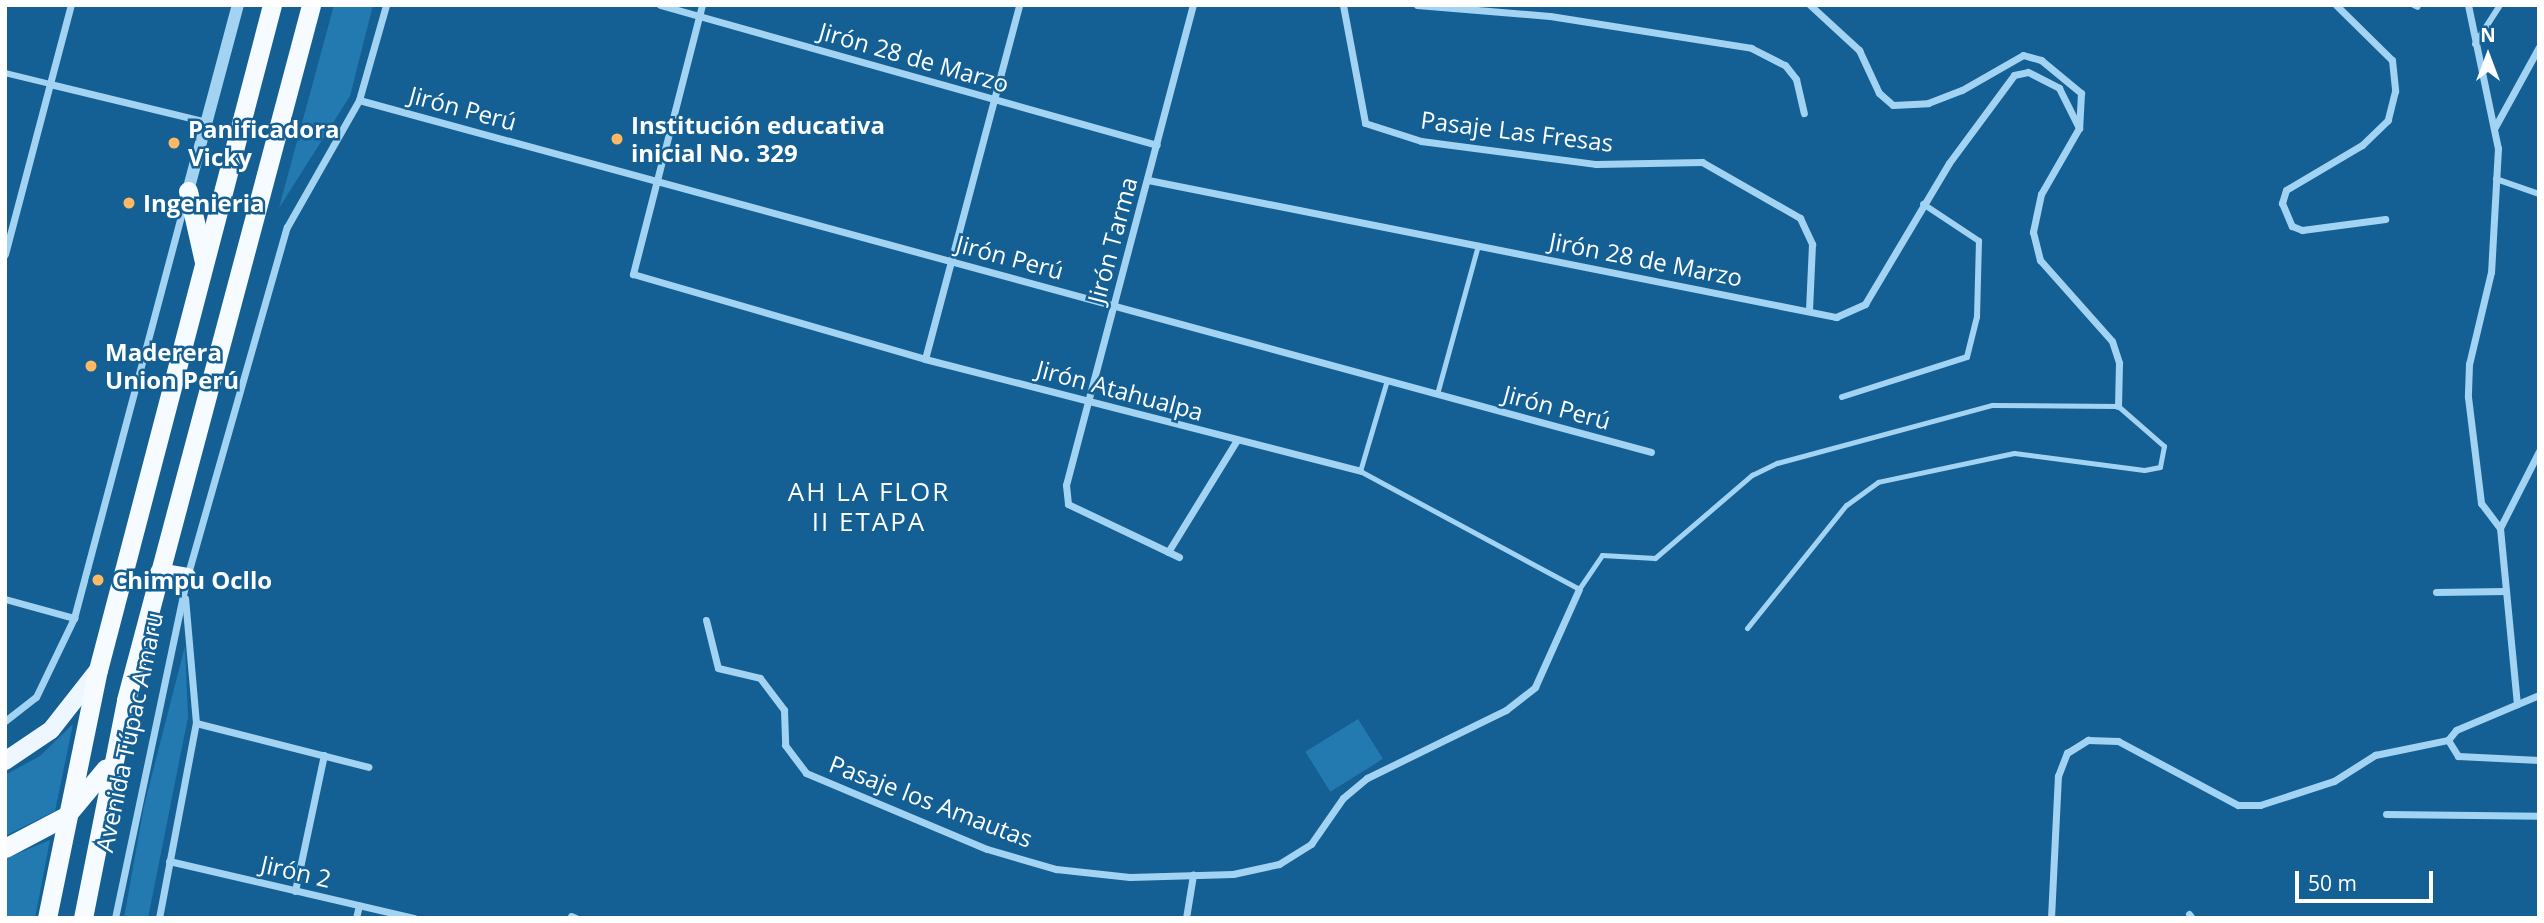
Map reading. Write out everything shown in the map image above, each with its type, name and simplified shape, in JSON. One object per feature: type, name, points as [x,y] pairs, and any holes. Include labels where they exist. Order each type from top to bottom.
[{"type":"highway","name":"Avenida Túpac Amaru","points":[[47,918],[65,816],[100,663],[272,5]]},
{"type":"highway","name":"Avenida Túpac Amaru","points":[[83,918],[111,760],[311,5]]},
{"type":"highway","points":[[188,191],[205,265]]},
{"type":"highway","points":[[159,572],[185,586]]},
{"type":"highway","points":[[100,663],[135,664]]},
{"type":"highway","points":[[5,848],[65,816],[111,760]]},
{"type":"main road","points":[[5,761],[51,730],[100,663]]},
{"type":"street","points":[[5,254],[71,5]]},
{"type":"street","points":[[5,721],[36,697],[74,618],[238,5]]},
{"type":"street","name":"Avenida Túpac Amaru","points":[[115,918],[185,586],[287,227],[359,100],[386,5]]},
{"type":"street","name":"Jirón 28 de Marzo","points":[[660,5],[1157,145]]},
{"type":"street","points":[[657,181],[702,5]]},
{"type":"street","points":[[925,359],[1019,5]]},
{"type":"street","name":"Jirón Tarma","points":[[1168,552],[1068,503],[1066,485],[1194,5]]},
{"type":"street","name":"Pasaje Las Fresas","points":[[1343,5],[1363,122],[1421,141],[1596,164],[1702,162],[1800,218],[1812,244],[1809,311]]},
{"type":"street","points":[[1417,5],[1550,16],[1772,54],[1796,79],[1804,113]]},
{"type":"street","points":[[1487,12],[1494,5]]},
{"type":"street","points":[[1810,5],[1859,50],[1879,93],[1893,105],[1928,103],[2032,55],[2081,93],[2079,128],[2041,194],[2033,232],[2040,260],[2112,341],[2119,363],[2118,406]]},
{"type":"street","points":[[2336,5],[2392,60],[2395,91],[2388,120],[2361,145],[2286,190],[2282,203],[2292,226],[2302,230],[2385,219]]},
{"type":"street","points":[[2468,5],[2495,128],[2496,179],[2491,272],[2468,381],[2481,503],[2500,528],[2517,704]]},
{"type":"street","points":[[2475,44],[2500,5]]},
{"type":"street","points":[[2495,128],[2539,47]]},
{"type":"street","name":"Jirón 28 de Marzo","points":[[1148,180],[1836,317],[1865,304],[1923,204],[2014,75],[2028,72],[2059,88],[2079,128]]},
{"type":"street","points":[[5,73],[207,122]]},
{"type":"street","name":"Jirón Perú","points":[[359,100],[1651,452]]},
{"type":"street","points":[[2496,179],[2539,194]]},
{"type":"street","name":"Jirón Atahualpa","points":[[657,181],[633,274],[925,359],[1360,471]]},
{"type":"street","points":[[1842,397],[1967,357],[1977,317],[1979,241],[1923,204]]},
{"type":"street","points":[[1180,557],[1168,552],[1237,440]]},
{"type":"street","points":[[2500,528],[2539,451]]},
{"type":"street","points":[[159,918],[196,723],[185,586]]},
{"type":"street","name":"Pasaje los Amautas","points":[[706,620],[718,667],[760,678],[784,710],[785,745],[806,773],[987,849],[1056,869],[1193,875],[1279,864],[1311,844],[1343,798],[1367,778],[1506,710],[1535,687],[1556,654],[1579,589]]},
{"type":"street","points":[[2436,592],[2506,591]]},
{"type":"street","points":[[5,599],[74,618]]},
{"type":"street","points":[[2051,918],[2058,776],[2067,753],[2088,740],[2118,741],[2238,805],[2260,805],[2334,781],[2375,755],[2448,740],[2456,730],[2539,695]]},
{"type":"street","points":[[196,723],[368,767]]},
{"type":"street","points":[[2448,740],[2458,756],[2539,760]]},
{"type":"street","points":[[295,891],[324,755]]},
{"type":"street","points":[[2386,814],[2539,816]]},
{"type":"street","name":"Jirón 2","points":[[169,861],[414,918]]},
{"type":"street","points":[[1186,918],[1193,875]]},
{"type":"street","points":[[356,918],[359,905]]},
{"type":"lane","points":[[1437,394],[1478,245]]},
{"type":"lane","points":[[1360,471],[1387,380]]},
{"type":"lane","points":[[1579,589],[1602,555],[1656,558],[1752,475],[1777,463],[1992,405],[2118,406],[2164,446],[2160,467],[2014,453],[1878,482],[1846,505],[1747,628]]},
{"type":"lane","name":"Jirón Atahualpa","points":[[1360,471],[1579,589]]},
{"type":"shaded area","points":[[334,5],[373,5],[350,96],[279,208]]},
{"type":"shaded area","points":[[185,646],[188,717],[148,918],[124,918],[144,806]]},
{"type":"shaded area","points":[[1358,719],[1383,759],[1330,792],[1305,752]]},
{"type":"shaded area","points":[[73,724],[55,811],[5,836],[5,775],[40,756]]},
{"type":"shaded area","points":[[50,840],[35,918],[5,918],[5,859]]},
{"type":"place","name":"Institución educativa inicial No. 329","points":[[617,139]]},
{"type":"place","name":"Panificadora Vicky","points":[[174,143]]},
{"type":"place","name":"Ingenieria","points":[[129,203]]},
{"type":"place","name":"Maderera Union Perú","points":[[91,366]]},
{"type":"place","name":"Chimpu Ocllo","points":[[98,580]]},
{"type":"district","name":"AH LA FLOR II ETAPA","points":[[869,507]]}]
